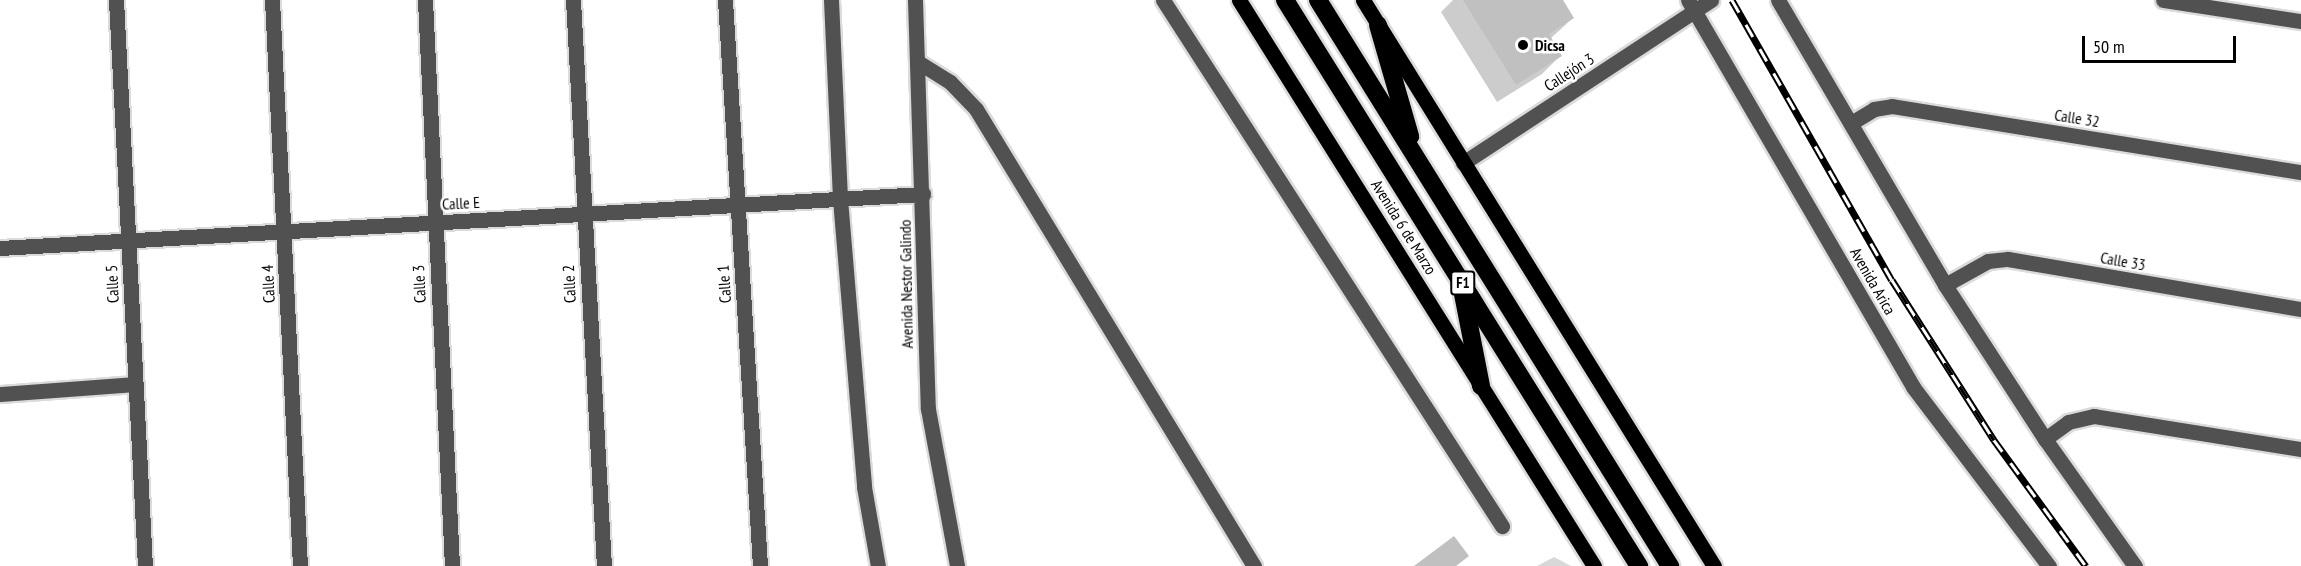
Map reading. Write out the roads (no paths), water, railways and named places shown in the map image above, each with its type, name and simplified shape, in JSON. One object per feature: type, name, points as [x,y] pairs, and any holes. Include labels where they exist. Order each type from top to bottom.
[{"type":"highway","name":"Avenida 6 de Marzo","points":[[1285,0],[1639,566]]},
{"type":"highway","name":"F1","points":[[1318,0],[1670,566]]},
{"type":"highway","points":[[1378,25],[1416,158]]},
{"type":"highway","points":[[1460,278],[1481,386]]},
{"type":"main road","name":"Avenida 6 de Marzo","points":[[1239,0],[1591,563]]},
{"type":"main road","points":[[1363,0],[1714,566]]},
{"type":"street","name":"Calle 5","points":[[116,0],[145,566]]},
{"type":"street","name":"Calle 4","points":[[272,0],[300,566]]},
{"type":"street","name":"Calle 3","points":[[425,0],[452,566]]},
{"type":"street","name":"Calle 2","points":[[573,0],[604,566]]},
{"type":"street","name":"Calle 1","points":[[725,0],[760,566]]},
{"type":"street","points":[[831,0],[840,200],[864,487],[878,566]]},
{"type":"street","name":"Avenida Nestor Galindo","points":[[915,0],[923,194],[922,307],[928,409],[957,566]]},
{"type":"street","points":[[1163,0],[1502,526]]},
{"type":"street","name":"Callejón 3","points":[[1463,163],[1691,6],[1711,0]]},
{"type":"street","points":[[1778,0],[1945,285],[2044,439],[2135,566]]},
{"type":"street","points":[[2163,0],[2301,21]]},
{"type":"street","name":"Avenida Arica","points":[[1691,6],[1913,387],[2049,566]]},
{"type":"street","points":[[918,62],[950,82],[976,109],[1254,566]]},
{"type":"street","name":"Calle 32","points":[[1851,123],[1874,109],[1892,106],[2301,172]]},
{"type":"street","name":"Calle E","points":[[0,248],[923,194]]},
{"type":"street","name":"Calle 33","points":[[1945,285],[1988,261],[2008,259],[2301,309]]},
{"type":"street","points":[[0,394],[135,384]]},
{"type":"street","points":[[2044,439],[2068,423],[2094,416],[2301,449]]},
{"type":"railway","points":[[1732,0],[1892,280],[1994,440],[2086,566]]},
{"type":"place","name":"Dicsa","points":[[1523,45]]}]
